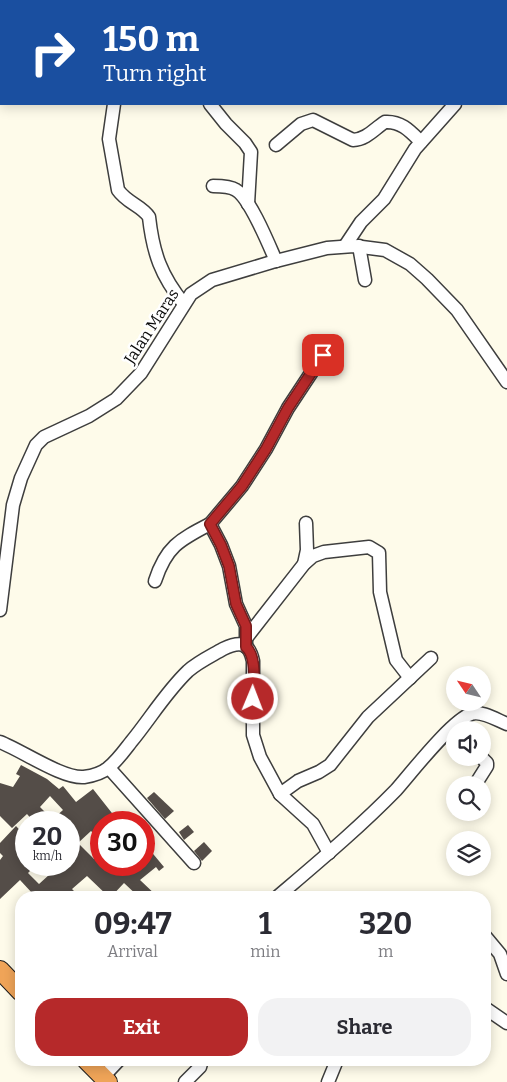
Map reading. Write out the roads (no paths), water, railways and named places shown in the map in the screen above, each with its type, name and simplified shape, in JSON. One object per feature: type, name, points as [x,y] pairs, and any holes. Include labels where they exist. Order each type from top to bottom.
[{"type":"highway","points":[[0,970],[15,984]]},
{"type":"highway","points":[[0,984],[15,1000]]},
{"type":"highway","points":[[81,1066],[101,1080]]},
{"type":"highway","points":[[90,1066],[101,1080]]},
{"type":"street","points":[[114,105],[109,139],[118,190],[127,200],[146,212],[149,217],[153,249],[159,265],[169,286],[184,304]]},
{"type":"street","points":[[211,105],[251,152],[248,204]]},
{"type":"street","points":[[345,246],[360,222],[384,199],[407,159],[454,105]]},
{"type":"street","points":[[276,145],[301,124],[313,120],[353,140],[360,140],[385,122],[396,123],[407,128],[421,142]]},
{"type":"street","points":[[213,186],[236,190],[248,204],[264,233],[276,261]]},
{"type":"street","points":[[359,246],[365,280]]},
{"type":"street","name":"Jalan Maras","points":[[0,610],[13,505],[21,478],[36,445],[44,437],[89,416],[116,399],[141,373],[191,294],[212,280],[327,248],[359,246],[380,249],[396,254],[427,279],[457,310],[507,382]]},
{"type":"street","points":[[155,581],[168,552],[186,537],[210,524],[242,486],[266,449],[288,408],[323,355]]},
{"type":"street","points":[[304,564],[307,550],[306,523]]},
{"type":"street","points":[[210,524],[229,566],[236,604],[246,626],[247,642],[253,661],[253,735],[260,757],[280,794],[313,824],[329,853]]},
{"type":"street","points":[[0,742],[62,772],[78,777],[109,768],[148,722],[172,688],[188,671],[206,658],[228,647],[247,642],[304,564],[313,556],[324,552],[369,547],[379,553],[380,592],[396,660],[410,678]]},
{"type":"street","points":[[280,794],[298,781],[330,765],[368,717],[432,658]]},
{"type":"street","points":[[463,721],[470,714],[479,713],[507,724]]},
{"type":"street","points":[[286,891],[395,790],[446,737]]},
{"type":"street","points":[[109,768],[194,863]]},
{"type":"street","points":[[491,942],[500,954],[507,974]]},
{"type":"street","points":[[491,1012],[507,1023]]},
{"type":"street","points":[[101,1080],[114,1066]]},
{"type":"street","points":[[185,1082],[200,1066]]},
{"type":"street","points":[[328,1082],[335,1066]]}]
